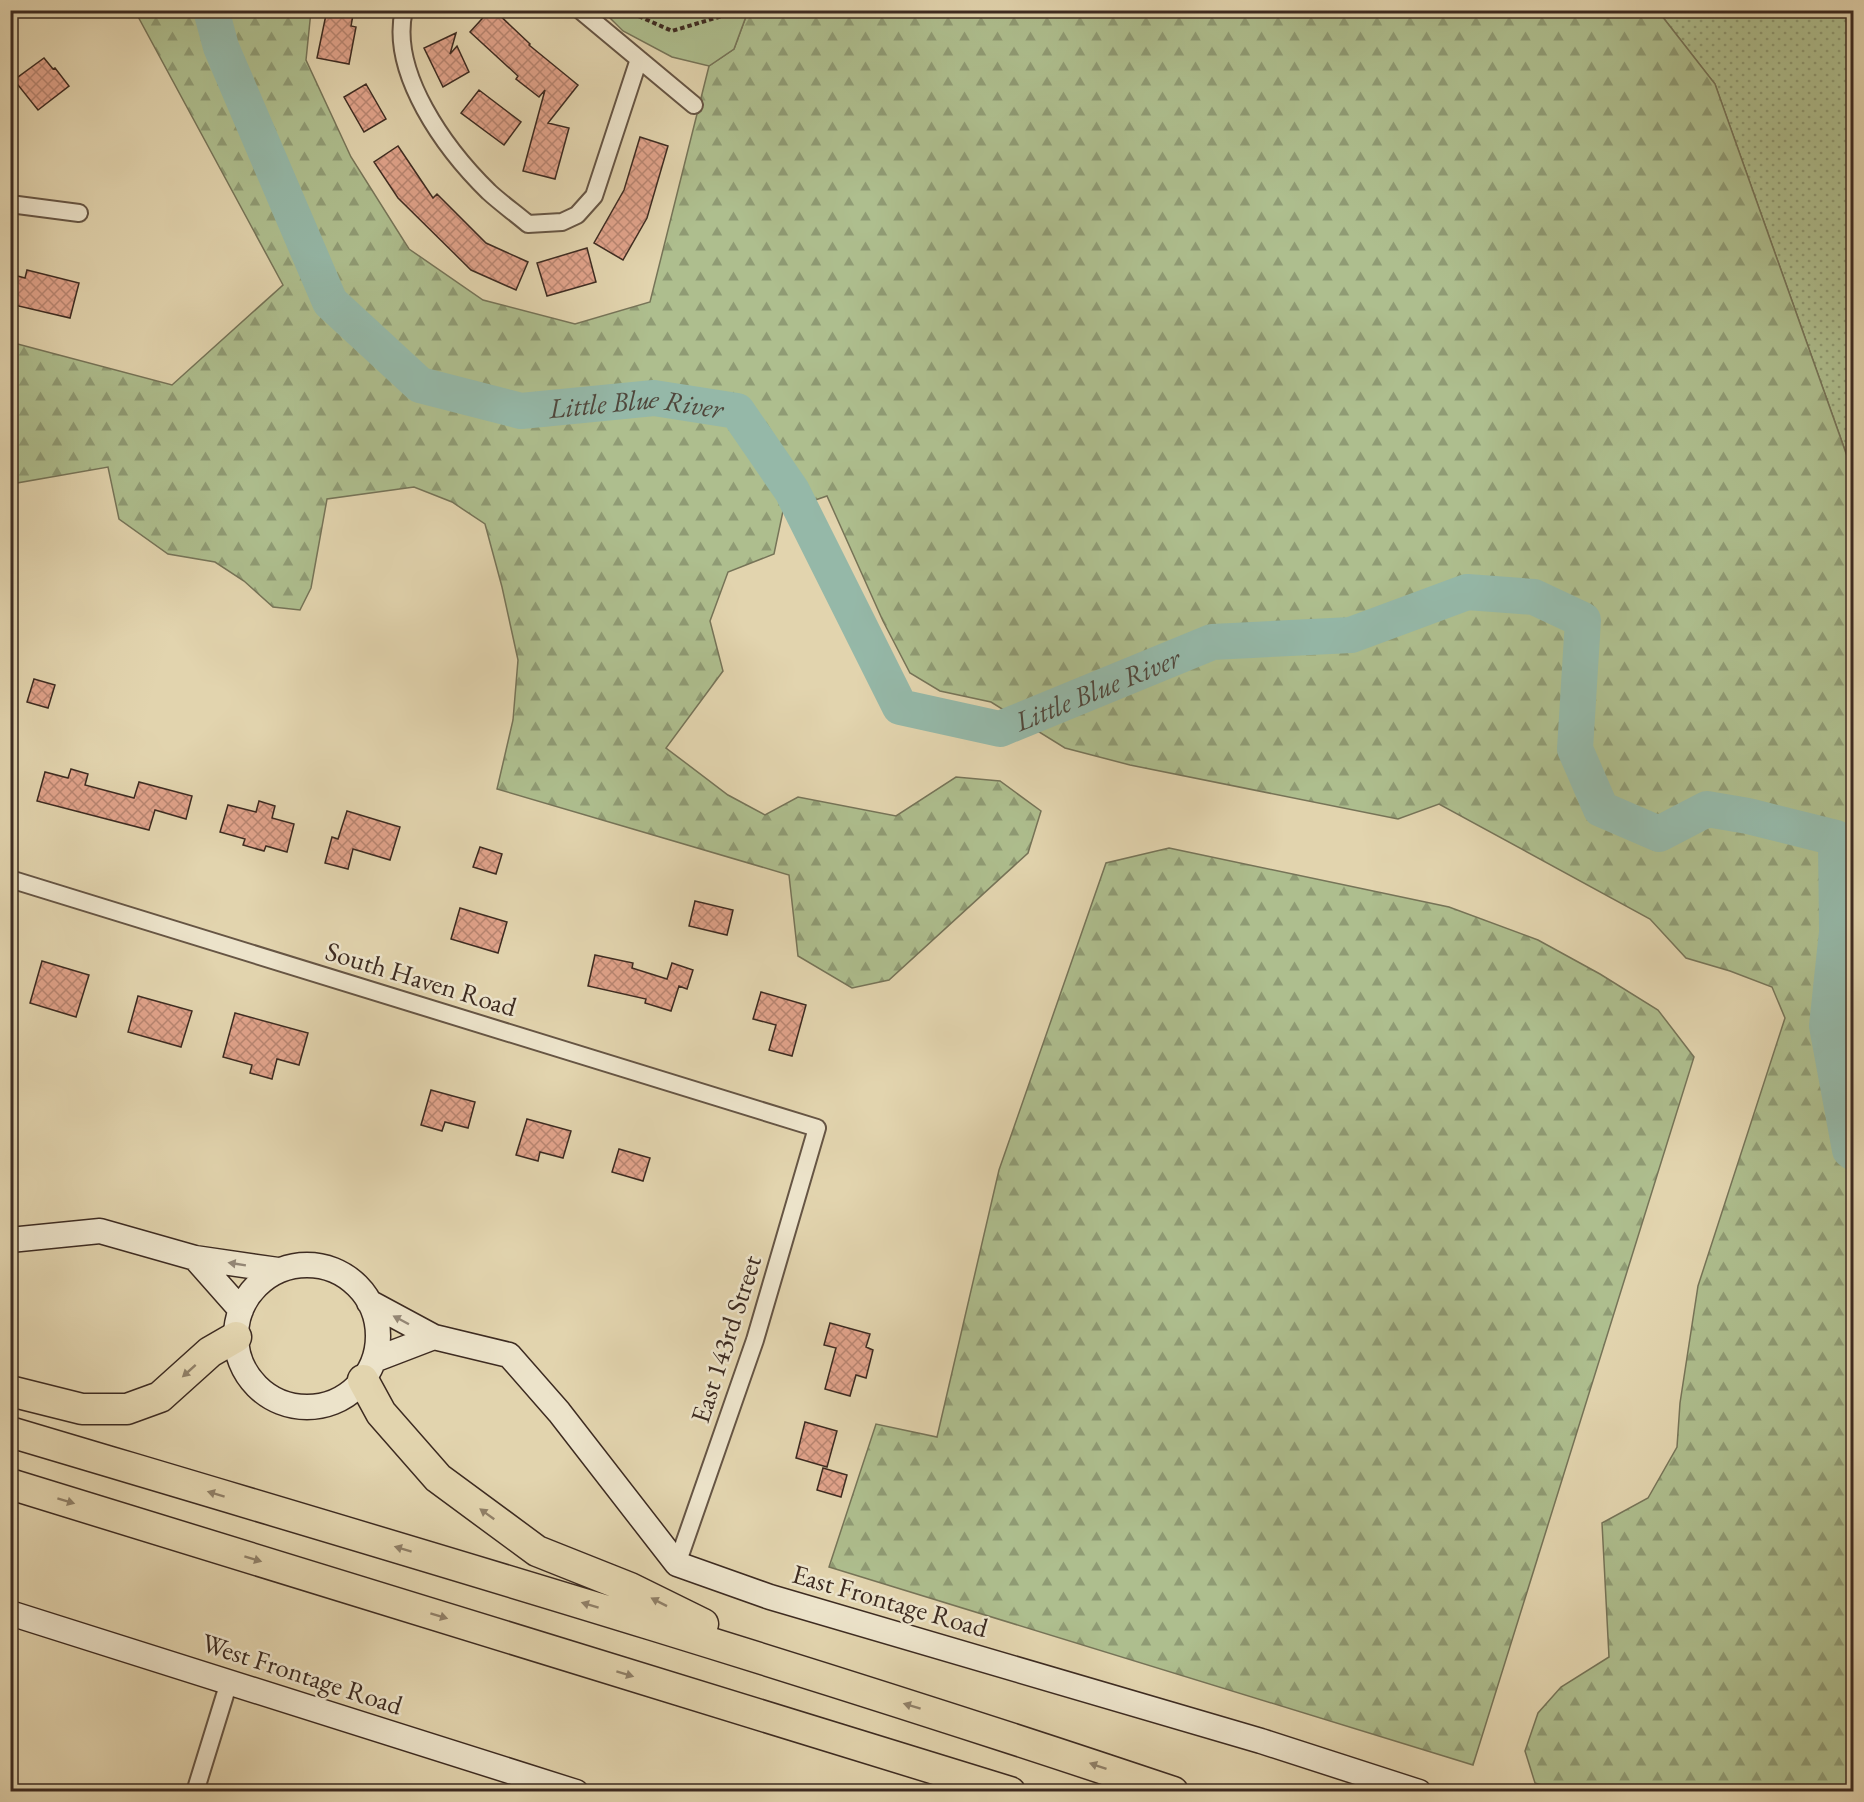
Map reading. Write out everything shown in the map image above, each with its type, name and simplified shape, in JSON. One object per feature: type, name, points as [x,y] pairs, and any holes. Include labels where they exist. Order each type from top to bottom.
[{"type":"highway","points":[[10,1392],[82,1409],[127,1409],[160,1397],[238,1323]]},
{"type":"highway","points":[[368,1370],[381,1413],[438,1478],[537,1551],[630,1588],[786,1666]]},
{"type":"highway","points":[[10,1432],[646,1622],[1173,1791]]},
{"type":"highway","points":[[10,1484],[1010,1791]]},
{"type":"street","points":[[404,10],[401,24],[407,70],[429,116],[469,171],[489,192],[528,224],[562,222],[577,214],[594,196],[639,59]]},
{"type":"street","points":[[580,10],[694,105]]},
{"type":"street","points":[[10,204],[79,213]]},
{"type":"street","name":"South Haven Road","points":[[10,879],[817,1128]]},
{"type":"street","name":"East 143rd Street","points":[[677,1564],[755,1340],[817,1128]]},
{"type":"street","points":[[10,1240],[100,1231],[195,1258],[278,1270]]},
{"type":"street","points":[[195,1258],[238,1323]]},
{"type":"street","points":[[368,1370],[378,1337],[375,1314],[365,1294],[347,1277],[325,1267],[301,1264],[278,1270],[258,1284],[243,1303],[238,1323],[237,1350],[245,1373],[260,1390],[280,1403],[302,1408],[325,1405],[346,1396],[368,1370],[434,1337]]},
{"type":"street","points":[[369,1302],[434,1337],[509,1355],[559,1412],[677,1564]]},
{"type":"street","name":"East Frontage Road","points":[[677,1564],[771,1598],[1261,1741],[1419,1791]]},
{"type":"street","name":"West Frontage Road","points":[[10,1613],[576,1791]]},
{"type":"street","points":[[195,1791],[229,1682]]},
{"type":"path","points":[[625,10],[672,31],[722,15],[724,10]]},
{"type":"green space","points":[[135,11],[311,11],[306,60],[351,157],[409,249],[483,300],[575,324],[650,302],[709,66],[734,49],[748,11],[1658,11],[1715,84],[1853,473],[1853,1791],[1559,1791],[1535,1783],[1525,1751],[1538,1713],[1561,1687],[1609,1657],[1602,1523],[1648,1498],[1677,1447],[1680,1403],[1698,1286],[1785,1018],[1772,987],[1686,958],[1650,919],[1439,804],[1398,819],[1130,765],[1065,748],[991,702],[940,691],[910,673],[883,621],[827,496],[783,511],[774,554],[728,572],[710,621],[723,671],[666,748],[728,795],[765,815],[798,797],[896,816],[956,777],[1000,781],[1041,811],[1028,853],[889,980],[852,988],[798,956],[789,875],[497,789],[513,720],[518,660],[485,524],[452,502],[414,487],[327,499],[311,588],[300,610],[273,607],[244,581],[215,562],[168,554],[119,519],[108,467],[11,484],[10,342],[172,385],[283,285]]},
{"type":"green space","points":[[603,11],[748,11],[734,49],[709,66],[672,57],[623,31]]},
{"type":"green space","points":[[1658,11],[1853,11],[1853,473],[1715,84]]},
{"type":"green space","points":[[1169,848],[1449,907],[1538,940],[1600,974],[1658,1010],[1694,1057],[1473,1765],[829,1567],[876,1424],[937,1437],[999,1170],[1106,863]]},
{"type":"building","points":[[327,10],[353,15],[351,26],[356,27],[349,64],[317,58]]},
{"type":"building","points":[[490,10],[494,10],[529,45],[578,85],[548,123],[569,128],[555,179],[523,171],[545,90],[539,97],[516,79],[518,76],[470,32]]},
{"type":"building","points":[[456,33],[450,54],[457,46],[469,72],[443,87],[424,48]]},
{"type":"building","points":[[44,58],[69,86],[38,110],[14,80]]},
{"type":"building","points":[[366,84],[386,119],[364,132],[344,97]]},
{"type":"building","points":[[479,90],[521,122],[504,145],[461,113]]},
{"type":"building","points":[[640,137],[668,146],[647,218],[623,260],[594,243],[624,190]]},
{"type":"building","points":[[398,146],[433,198],[437,194],[486,243],[528,262],[516,290],[471,270],[398,198],[374,162]]},
{"type":"building","points":[[587,248],[596,282],[547,296],[537,263]]},
{"type":"building","points":[[27,270],[79,283],[70,318],[10,304],[10,274],[25,278]]},
{"type":"building","points":[[34,679],[55,685],[48,708],[27,702]]},
{"type":"building","points":[[71,769],[88,774],[85,785],[134,798],[139,782],[192,796],[186,819],[155,810],[149,830],[37,801],[45,772],[68,778]]},
{"type":"building","points":[[259,801],[275,806],[272,818],[294,824],[287,852],[266,846],[264,851],[243,845],[245,839],[220,832],[228,805],[256,812]]},
{"type":"building","points":[[347,811],[400,827],[390,860],[353,849],[348,869],[325,863],[332,837],[338,839]]},
{"type":"building","points":[[480,847],[502,854],[496,874],[473,867]]},
{"type":"building","points":[[695,901],[733,910],[727,935],[689,926]]},
{"type":"building","points":[[460,908],[507,922],[498,953],[451,939]]},
{"type":"building","points":[[595,955],[633,963],[632,968],[667,979],[672,963],[693,970],[687,989],[679,986],[671,1011],[645,1003],[646,999],[588,986]]},
{"type":"building","points":[[42,961],[89,975],[76,1017],[30,1003]]},
{"type":"building","points":[[761,992],[806,1005],[792,1056],[769,1050],[776,1025],[753,1019]]},
{"type":"building","points":[[138,996],[192,1011],[181,1047],[128,1032]]},
{"type":"building","points":[[235,1013],[308,1033],[299,1065],[277,1059],[272,1079],[250,1073],[252,1065],[223,1057]]},
{"type":"building","points":[[431,1090],[475,1102],[468,1128],[445,1122],[442,1131],[421,1125]]},
{"type":"building","points":[[527,1119],[571,1131],[563,1158],[540,1152],[538,1161],[516,1155]]},
{"type":"building","points":[[619,1149],[650,1158],[643,1181],[612,1172]]},
{"type":"building","points":[[830,1323],[870,1334],[866,1347],[873,1350],[866,1378],[856,1375],[850,1396],[825,1389],[836,1348],[824,1345]]},
{"type":"building","points":[[805,1422],[837,1431],[827,1467],[796,1458]]},
{"type":"building","points":[[823,1468],[847,1475],[841,1497],[817,1490]]},
{"type":"waterway","name":"Little Blue River","points":[[211,10],[221,47],[330,302],[420,385],[521,411],[654,398],[737,411],[792,491],[900,707],[1000,729],[1212,642],[1351,635],[1467,592],[1534,597],[1583,620],[1575,749],[1601,809],[1659,834],[1707,809],[1748,816],[1836,838],[1837,932],[1827,1026],[1850,1150],[1854,1153]]},
{"type":"waterway","points":[[1836,838],[1854,855]]}]
